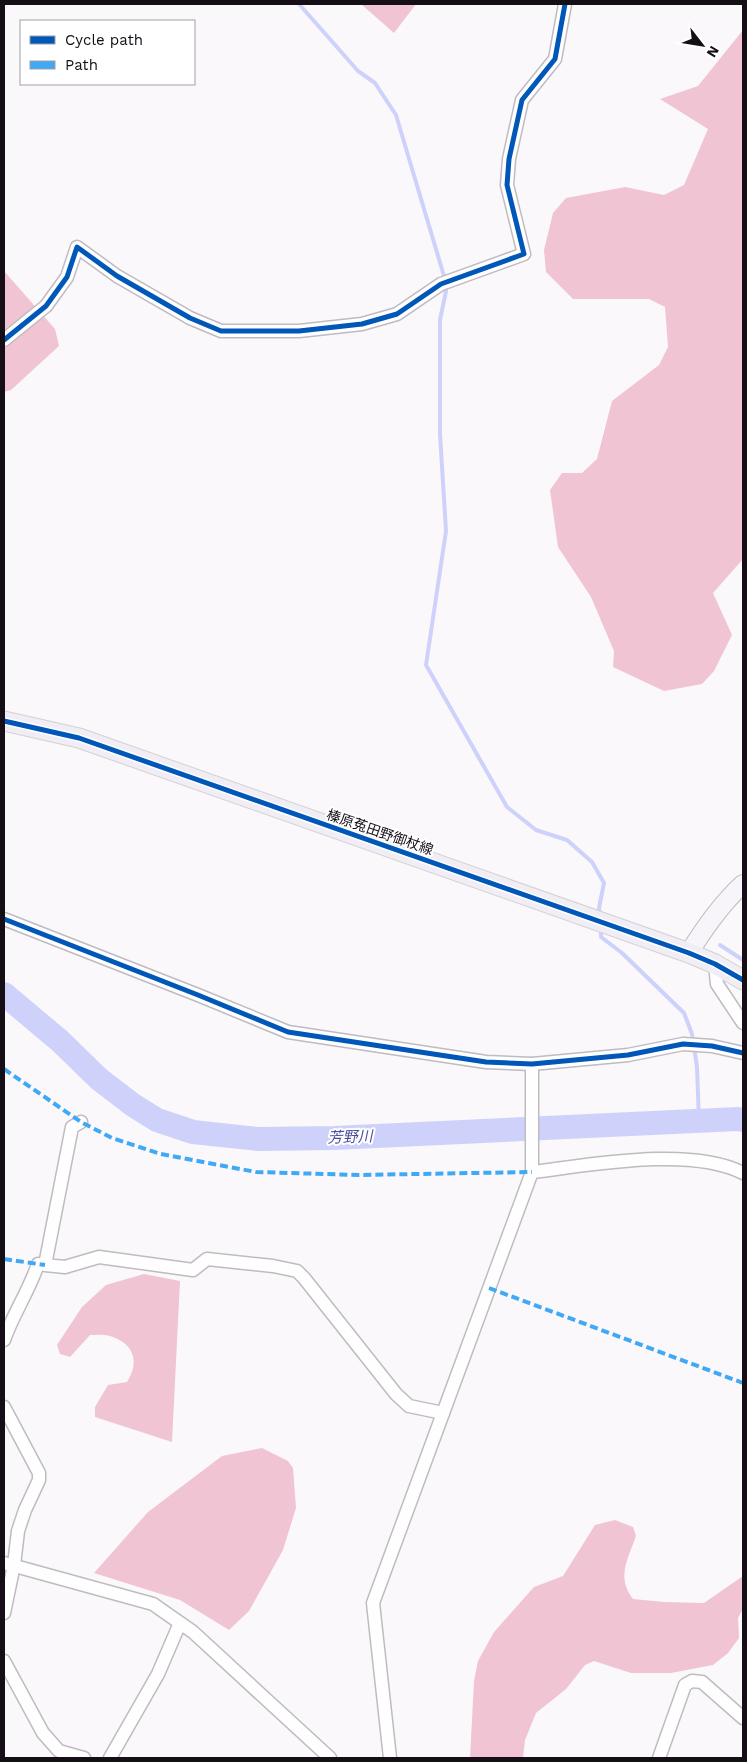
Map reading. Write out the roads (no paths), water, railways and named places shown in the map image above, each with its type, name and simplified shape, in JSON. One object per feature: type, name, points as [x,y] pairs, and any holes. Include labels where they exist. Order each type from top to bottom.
[{"type":"main road","name":"榛原菟田野御杖線","points":[[4,722],[79,738],[689,953],[715,964],[743,980]]},
{"type":"main road","points":[[689,953],[711,919],[743,884]]},
{"type":"street","points":[[4,340],[46,306],[67,277],[77,247],[117,276],[142,291],[190,318],[221,331],[299,331],[362,324],[397,314],[441,284],[524,254],[508,185],[509,159],[522,100],[555,59],[565,4]]},
{"type":"street","points":[[4,919],[288,1032],[532,1068],[628,1055],[683,1044],[712,1046],[743,1053]]},
{"type":"street","points":[[715,964],[717,984],[743,1023]]},
{"type":"street","points":[[390,1758],[373,1603],[532,1167],[532,1068]]},
{"type":"street","points":[[81,1122],[72,1127],[45,1265],[65,1268],[99,1257],[193,1270],[207,1259],[273,1266],[297,1271],[396,1394],[409,1406],[443,1414]]},
{"type":"street","points":[[532,1167],[655,1158],[708,1161],[743,1172]]},
{"type":"street","points":[[4,1340],[38,1264]]},
{"type":"street","points":[[4,1407],[39,1473],[18,1531],[9,1564],[4,1613]]},
{"type":"street","points":[[9,1564],[153,1604],[193,1632],[330,1758]]},
{"type":"street","points":[[110,1758],[158,1674],[180,1622]]},
{"type":"street","points":[[4,1661],[43,1733],[59,1752],[84,1758]]},
{"type":"street","points":[[659,1758],[685,1685],[692,1681],[702,1682],[743,1718]]},
{"type":"waterway","points":[[299,4],[358,71],[375,83],[396,115],[444,276],[446,291],[440,320],[440,434],[446,531],[426,665],[507,807],[536,830],[567,840],[592,862],[604,883],[599,908],[600,915]]},
{"type":"waterway","points":[[601,929],[601,937],[622,953],[684,1013],[692,1034],[697,1067],[699,1121]]},
{"type":"waterway","points":[[720,945],[743,960]]},
{"type":"waterway","name":"芳野川","points":[[4,994],[60,1041],[99,1079],[133,1105],[157,1120],[193,1132],[258,1139],[334,1138],[743,1120]]}]
